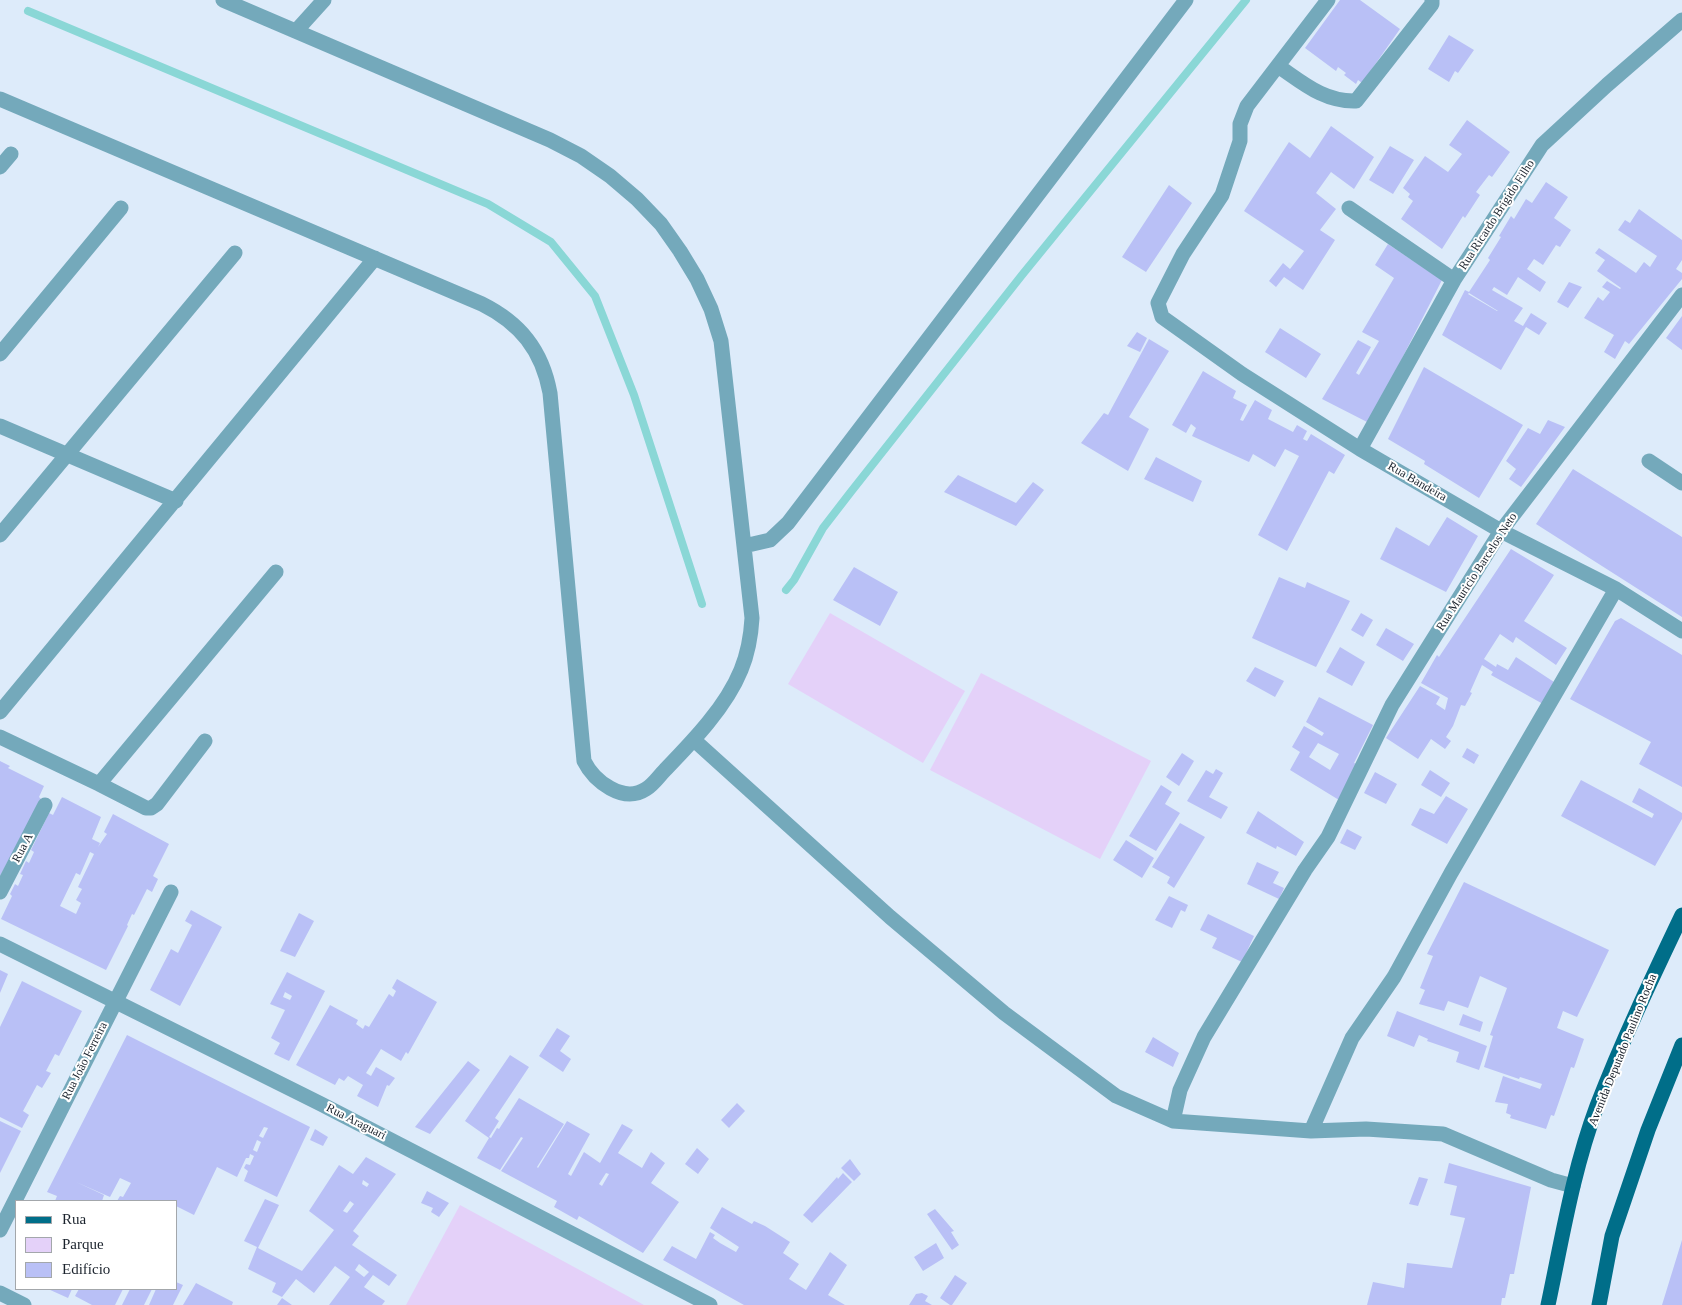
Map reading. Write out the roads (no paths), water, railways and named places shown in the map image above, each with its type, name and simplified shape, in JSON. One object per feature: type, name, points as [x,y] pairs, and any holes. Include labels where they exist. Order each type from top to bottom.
[{"type":"main road","name":"Avenida Deputado Paulino Rocha","points":[[1548,1305],[1573,1186],[1597,1107],[1641,999],[1682,915]]},
{"type":"main road","points":[[1599,1305],[1612,1236],[1648,1130],[1682,1045]]},
{"type":"street","points":[[0,99],[375,258],[500,313],[517,326],[540,357],[550,392],[584,761],[589,771],[600,783],[614,790],[636,792],[646,789],[694,740],[733,687],[747,653],[752,618],[721,341],[697,279],[661,224],[637,199],[610,176],[573,152],[550,140],[223,0]]},
{"type":"street","points":[[296,31],[324,0]]},
{"type":"street","points":[[744,546],[770,540],[788,523],[1186,0]]},
{"type":"street","points":[[1328,0],[1278,66],[1313,90],[1338,102],[1356,101],[1432,4],[1432,0]]},
{"type":"street","name":"Rua Ricardo Brigido Filho","points":[[1360,449],[1454,280],[1542,145],[1682,20]]},
{"type":"street","name":"Rua Bandeira","points":[[1278,66],[1247,106],[1240,124],[1240,141],[1222,195],[1183,254],[1158,303],[1162,317],[1242,374],[1360,449],[1502,531],[1616,589],[1682,631]]},
{"type":"street","points":[[0,167],[11,154]]},
{"type":"street","points":[[0,354],[121,208]]},
{"type":"street","points":[[1349,208],[1454,280]]},
{"type":"street","points":[[0,535],[234,253]]},
{"type":"street","points":[[0,712],[375,258]]},
{"type":"street","name":"Rua Mauricio Barcelos Neto","points":[[1173,1121],[1180,1090],[1204,1037],[1305,870],[1328,837],[1392,705],[1502,531],[1682,295]]},
{"type":"street","points":[[0,426],[176,501]]},
{"type":"street","points":[[1649,461],[1682,483]]},
{"type":"street","points":[[99,784],[276,572]]},
{"type":"street","points":[[1311,1131],[1352,1038],[1394,977],[1451,873],[1616,589]]},
{"type":"street","points":[[0,737],[146,808],[151,808],[157,804],[205,741]]},
{"type":"street","points":[[694,740],[890,917],[1004,1013],[1116,1096],[1173,1121],[1311,1131],[1366,1130],[1443,1134],[1551,1180],[1573,1186]]},
{"type":"street","name":"Rua A","points":[[0,892],[46,805]]},
{"type":"street","name":"Rua João Ferreira","points":[[15,1200],[171,892]]},
{"type":"street","name":"Rua Araguari","points":[[0,944],[321,1104],[710,1305]]},
{"type":"street","name":"Rua João Ferreira","points":[[0,1230],[15,1200]]},
{"type":"street","points":[[0,1293],[24,1305]]},
{"type":"waterway","points":[[786,590],[794,580],[823,528],[850,493],[1022,275],[1246,0]]},
{"type":"waterway","points":[[28,11],[488,204],[551,242],[595,296],[634,395],[702,604]]}]
